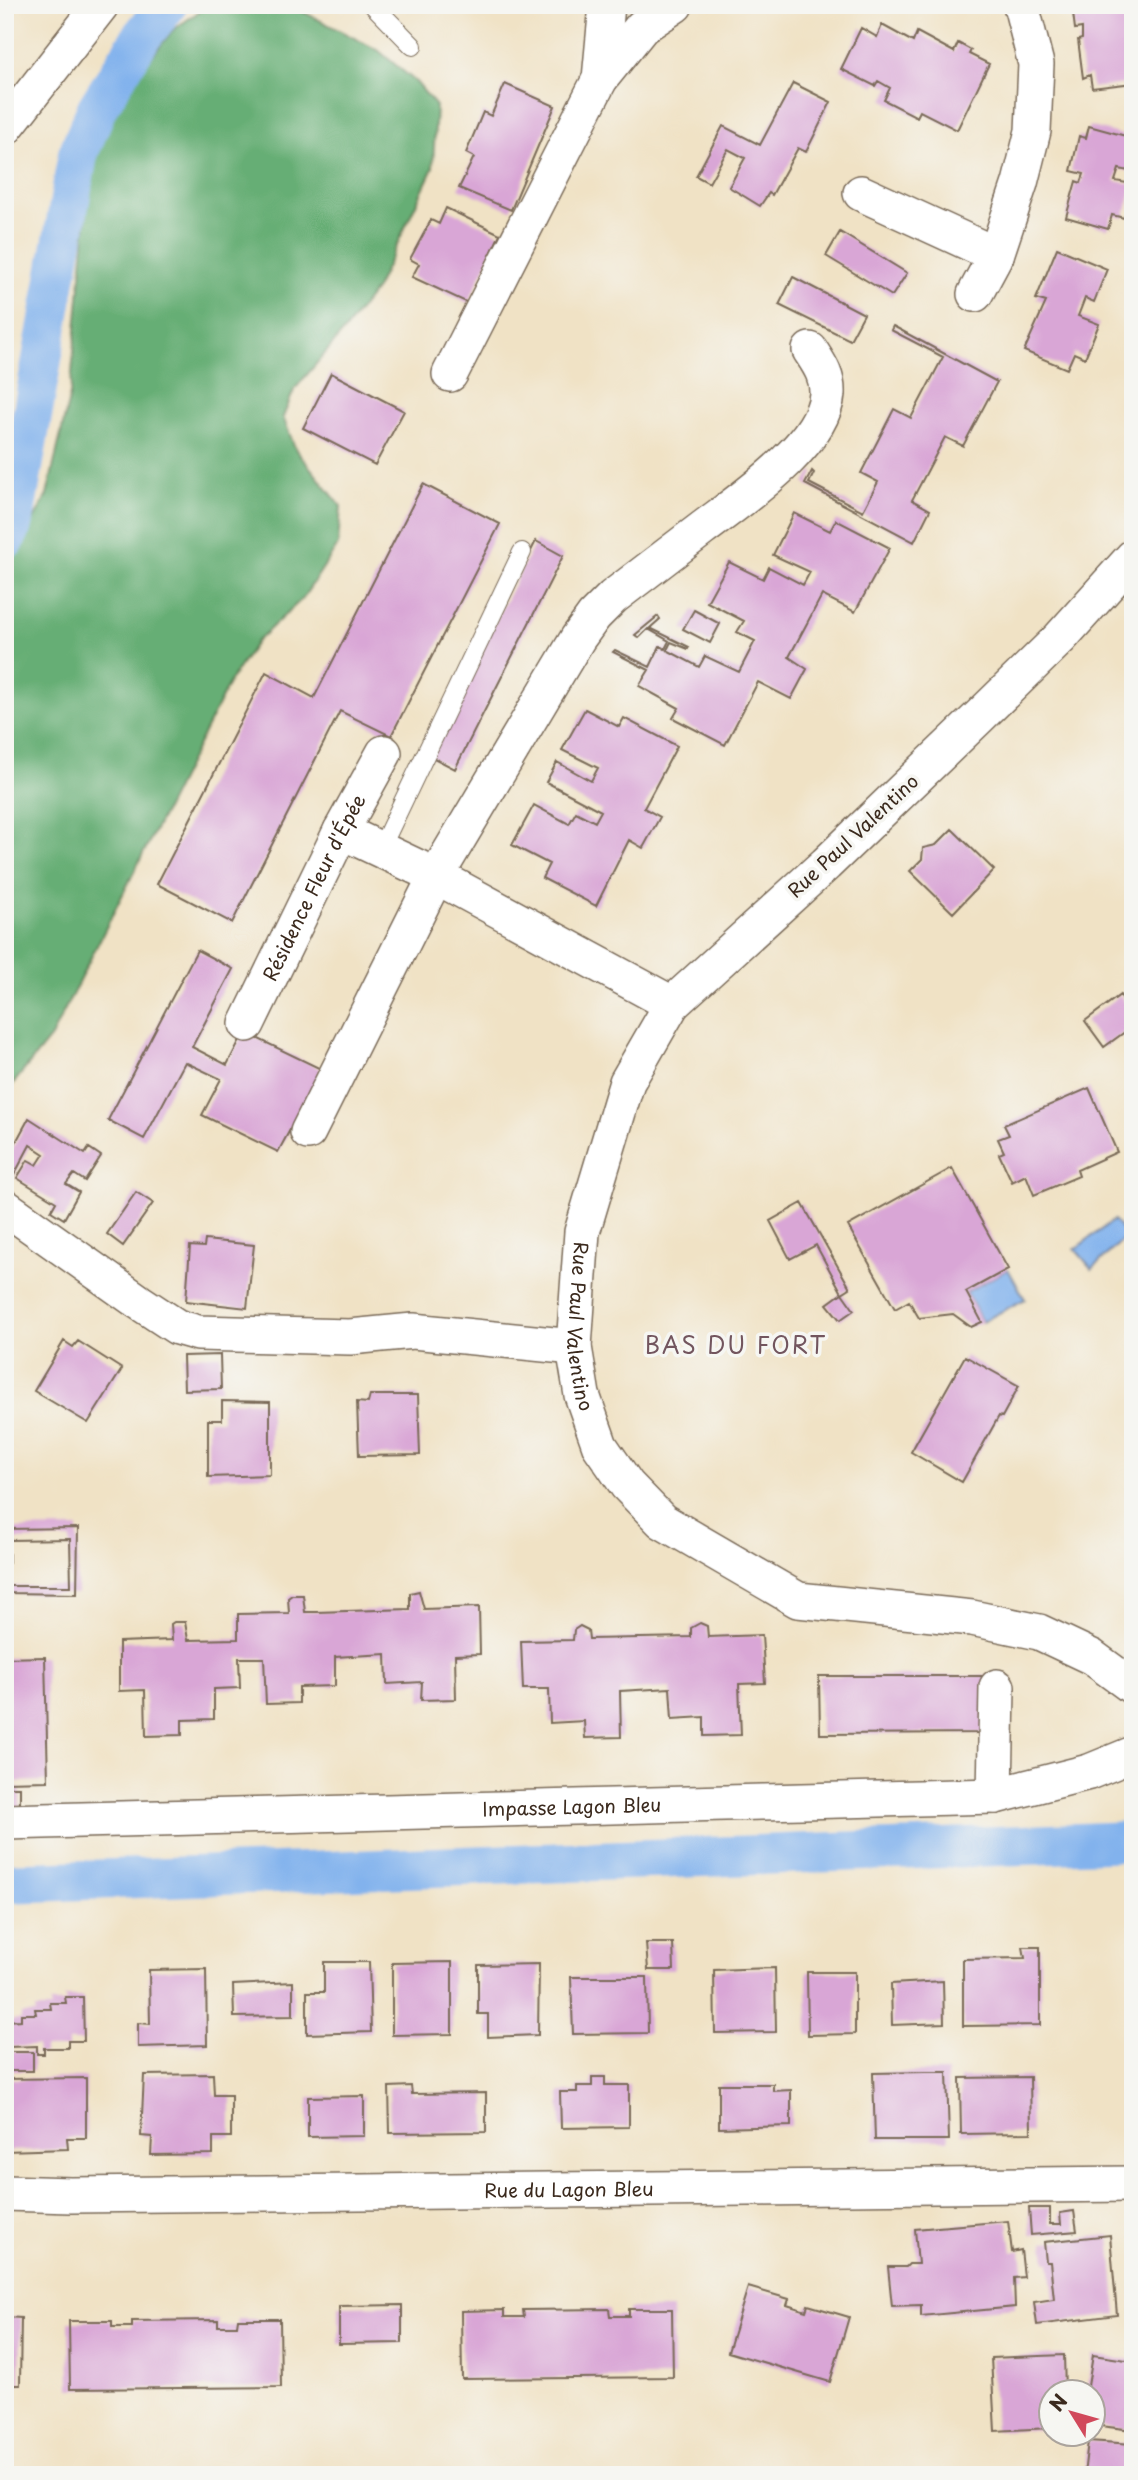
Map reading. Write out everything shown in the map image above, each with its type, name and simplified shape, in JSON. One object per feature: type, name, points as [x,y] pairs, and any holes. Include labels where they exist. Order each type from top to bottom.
[{"type":"street","points":[[5,128],[101,5]]},
{"type":"street","points":[[600,79],[607,5]]},
{"type":"street","points":[[450,374],[600,79],[642,27],[675,5]]},
{"type":"street","points":[[975,294],[996,255],[1020,183],[1032,131],[1035,64],[1021,5]]},
{"type":"street","points":[[861,193],[996,255]]},
{"type":"street","points":[[308,1132],[436,876],[578,638],[612,597],[773,475],[800,446],[817,421],[827,396],[826,375],[810,350]]},
{"type":"street","name":"Rue Paul Valentino","points":[[1133,557],[1060,638],[978,718],[826,864],[672,1004],[627,1082],[582,1232],[574,1347],[582,1395],[600,1446],[627,1485],[662,1521],[798,1600],[972,1618],[1039,1632],[1092,1657],[1133,1687]]},
{"type":"street","name":"Résidence Fleur d'Épée","points":[[247,1024],[341,831],[384,753]]},
{"type":"street","points":[[341,831],[436,876],[672,1004]]},
{"type":"street","points":[[5,1206],[148,1308],[177,1327],[198,1333],[350,1337],[414,1331],[574,1347]]},
{"type":"street","points":[[995,1796],[997,1686]]},
{"type":"street","name":"Impasse Lagon Bleu","points":[[5,1822],[995,1796],[1089,1772],[1133,1754]]},
{"type":"street","name":"Rue du Lagon Bleu","points":[[5,2193],[71,2195],[1133,2184]]},
{"type":"lane","points":[[373,5],[413,46]]},
{"type":"lane","points":[[380,850],[522,552]]},
{"type":"green space","points":[[208,5],[290,5],[378,50],[416,82],[436,106],[433,168],[377,287],[294,390],[283,417],[296,450],[341,506],[338,545],[303,598],[257,641],[230,681],[51,1037],[5,1094],[5,568],[15,555],[47,495],[70,394],[92,157],[133,80],[173,30]]},
{"type":"water","points":[[1114,1220],[1127,1236],[1092,1269],[1075,1249]]},
{"type":"water","points":[[1008,1269],[1025,1299],[982,1322],[966,1292]]},
{"type":"building","points":[[1072,5],[1130,5],[1133,34],[1125,34],[1127,51],[1133,50],[1133,83],[1092,88],[1090,75],[1083,78],[1078,40],[1082,39],[1082,28],[1075,29]]},
{"type":"building","points":[[882,25],[913,42],[917,32],[954,52],[958,43],[971,50],[969,54],[989,64],[957,130],[920,111],[917,117],[884,100],[890,88],[878,81],[875,86],[841,69],[861,28],[877,37]]},
{"type":"building","points":[[793,83],[831,102],[806,152],[798,148],[772,195],[769,193],[760,206],[729,187],[745,158],[728,149],[709,183],[696,176],[723,126],[760,145]]},
{"type":"building","points":[[505,84],[555,106],[511,210],[459,188],[474,157],[466,153],[483,112],[491,116]]},
{"type":"building","points":[[1089,126],[1133,138],[1129,171],[1119,169],[1115,181],[1133,184],[1124,218],[1112,215],[1108,229],[1066,217],[1076,181],[1081,183],[1084,174],[1071,171],[1079,136],[1086,138]]},
{"type":"building","points":[[446,208],[500,234],[468,303],[412,277],[419,264],[410,259],[431,220],[439,224]]},
{"type":"building","points":[[840,232],[907,273],[892,296],[826,256]]},
{"type":"building","points":[[1057,248],[1107,269],[1094,302],[1085,298],[1078,316],[1099,324],[1085,358],[1074,353],[1067,369],[1024,351],[1046,302],[1036,299]]},
{"type":"building","points":[[793,277],[864,314],[850,340],[779,305]]},
{"type":"building","points":[[893,326],[997,382],[963,446],[945,437],[912,500],[930,510],[914,542],[805,484],[812,471],[814,473],[809,483],[863,511],[878,482],[861,473],[894,409],[911,418],[943,357],[891,330]]},
{"type":"building","points":[[331,373],[404,411],[375,465],[303,428]]},
{"type":"building","points":[[423,484],[500,524],[391,736],[340,711],[232,923],[157,884],[266,672],[314,698]]},
{"type":"building","points":[[794,513],[830,531],[836,520],[890,548],[855,612],[822,595],[789,657],[807,669],[791,699],[758,682],[725,745],[673,718],[679,708],[639,686],[649,670],[613,652],[615,650],[650,667],[660,646],[665,649],[669,641],[648,629],[639,638],[635,635],[658,616],[660,619],[650,628],[689,647],[688,649],[671,642],[667,650],[699,667],[705,656],[739,672],[755,641],[737,632],[744,621],[707,602],[729,562],[763,579],[769,567],[803,585],[810,572],[773,555]]},
{"type":"building","points":[[536,541],[563,556],[455,769],[428,755]]},
{"type":"building","points":[[694,610],[720,624],[710,643],[683,629]]},
{"type":"building","points":[[585,709],[619,727],[624,718],[677,746],[644,808],[660,817],[643,848],[629,840],[596,906],[542,878],[549,864],[512,845],[534,805],[569,824],[576,812],[595,822],[601,811],[546,782],[557,762],[591,781],[598,768],[562,750]]},
{"type":"building","points":[[952,829],[994,870],[953,913],[910,871],[922,859],[923,848],[936,845]]},
{"type":"building","points":[[197,950],[233,969],[192,1047],[227,1065],[244,1032],[321,1069],[304,1133],[292,1126],[278,1152],[202,1115],[221,1079],[185,1062],[144,1139],[108,1120]]},
{"type":"building","points":[[1120,995],[1133,1013],[1133,1026],[1104,1047],[1085,1021]]},
{"type":"building","points":[[1089,1088],[1117,1152],[1077,1170],[1079,1176],[1034,1195],[1026,1175],[1012,1182],[999,1154],[1004,1152],[998,1139],[1009,1135],[1004,1125]]},
{"type":"building","points":[[29,1118],[85,1154],[89,1148],[101,1156],[85,1181],[74,1174],[66,1184],[79,1192],[64,1219],[51,1211],[56,1202],[17,1178],[28,1160],[37,1165],[44,1154],[30,1145],[13,1177],[5,1172],[5,1162]]},
{"type":"building","points":[[952,1168],[1008,1269],[966,1292],[982,1322],[971,1327],[953,1314],[919,1318],[909,1301],[895,1309],[848,1226]]},
{"type":"building","points":[[136,1192],[153,1203],[123,1246],[107,1234]]},
{"type":"building","points":[[802,1203],[850,1288],[842,1293],[816,1245],[790,1259],[770,1221]]},
{"type":"building","points":[[205,1240],[254,1245],[247,1308],[186,1301],[190,1246],[204,1247]]},
{"type":"building","points":[[842,1293],[854,1310],[840,1320],[827,1304]]},
{"type":"building","points":[[64,1341],[73,1347],[78,1341],[122,1369],[88,1423],[34,1391]]},
{"type":"building","points":[[220,1355],[221,1389],[184,1390],[183,1356]]},
{"type":"building","points":[[965,1356],[1019,1386],[962,1482],[911,1452]]},
{"type":"building","points":[[370,1395],[418,1395],[420,1455],[359,1456],[357,1402],[368,1403]]},
{"type":"building","points":[[222,1401],[270,1402],[270,1475],[208,1477],[208,1420],[222,1420]]},
{"type":"building","points":[[78,1528],[77,1594],[5,1593],[5,1586],[71,1586],[70,1539],[9,1540],[9,1563],[5,1563],[5,1529]]},
{"type":"building","points":[[419,1591],[424,1609],[479,1607],[480,1654],[455,1655],[456,1699],[421,1700],[422,1682],[387,1684],[386,1654],[335,1657],[335,1686],[299,1687],[299,1703],[266,1704],[264,1658],[239,1658],[240,1688],[214,1689],[214,1719],[182,1720],[182,1735],[146,1736],[145,1690],[119,1691],[119,1642],[172,1640],[171,1624],[174,1622],[185,1622],[188,1640],[238,1639],[238,1614],[289,1613],[288,1598],[292,1595],[303,1595],[305,1612],[316,1612],[410,1609],[410,1593]]},
{"type":"building","points":[[700,1623],[707,1626],[708,1637],[762,1635],[765,1683],[739,1684],[741,1735],[704,1736],[704,1717],[672,1719],[670,1688],[620,1691],[621,1737],[585,1738],[584,1721],[550,1723],[549,1689],[523,1689],[521,1641],[573,1640],[574,1630],[580,1626],[588,1630],[589,1639],[691,1637],[691,1628]]},
{"type":"building","points":[[45,1657],[48,1781],[5,1782],[5,1658]]},
{"type":"building","points":[[819,1676],[989,1676],[988,1733],[820,1734]]},
{"type":"building","points":[[5,1787],[20,1787],[20,1810],[5,1810]]},
{"type":"building","points":[[646,1943],[673,1943],[674,1970],[648,1970]]},
{"type":"building","points":[[1023,1947],[1040,1947],[1040,2025],[963,2026],[963,1959],[1025,1958]]},
{"type":"building","points":[[324,1962],[369,1962],[371,2032],[307,2034],[307,1992],[324,1992]]},
{"type":"building","points":[[452,1962],[452,2034],[392,2035],[392,1963]]},
{"type":"building","points":[[539,1964],[538,2035],[488,2037],[488,2014],[478,2014],[478,1965]]},
{"type":"building","points":[[775,1968],[776,2032],[715,2033],[714,1970]]},
{"type":"building","points":[[206,1969],[207,2045],[138,2047],[138,2023],[150,2024],[149,1970]]},
{"type":"building","points":[[807,1972],[855,1972],[855,2034],[808,2035]]},
{"type":"building","points":[[571,1977],[647,1977],[648,2033],[573,2034]]},
{"type":"building","points":[[943,1981],[944,2023],[892,2025],[891,1984]]},
{"type":"building","points":[[293,1982],[293,2016],[234,2017],[233,1985]]},
{"type":"building","points":[[65,1997],[83,1997],[84,2041],[68,2041],[68,2048],[44,2048],[44,2054],[37,2054],[37,2046],[8,2047],[7,2021],[21,2020],[21,2014],[36,2014],[35,2009],[51,2009],[50,2003],[66,2003]]},
{"type":"building","points":[[5,2052],[33,2052],[33,2071],[5,2071]]},
{"type":"building","points":[[947,2072],[949,2140],[875,2140],[873,2073]]},
{"type":"building","points":[[213,2074],[214,2095],[231,2095],[231,2137],[213,2137],[213,2154],[151,2155],[152,2137],[141,2136],[144,2075]]},
{"type":"building","points":[[592,2077],[605,2077],[605,2085],[629,2085],[629,2127],[561,2128],[560,2092],[577,2092],[577,2086],[592,2086]]},
{"type":"building","points":[[1030,2077],[1031,2133],[961,2134],[960,2078]]},
{"type":"building","points":[[86,2078],[86,2138],[67,2138],[68,2149],[5,2151],[5,2079]]},
{"type":"building","points":[[719,2084],[773,2084],[773,2091],[791,2090],[791,2126],[719,2128]]},
{"type":"building","points":[[411,2086],[412,2094],[486,2093],[486,2132],[390,2133],[389,2087]]},
{"type":"building","points":[[364,2096],[364,2136],[308,2137],[308,2097]]},
{"type":"building","points":[[1029,2208],[1050,2208],[1050,2224],[1061,2224],[1060,2213],[1074,2211],[1077,2231],[1031,2235]]},
{"type":"building","points":[[1008,2221],[1012,2252],[1021,2250],[1024,2277],[1014,2278],[1015,2307],[921,2316],[921,2305],[892,2306],[888,2267],[918,2264],[915,2229]]},
{"type":"building","points":[[1110,2235],[1117,2315],[1037,2325],[1034,2302],[1054,2299],[1050,2262],[1046,2262],[1044,2242]]},
{"type":"building","points":[[748,2287],[789,2299],[787,2305],[806,2311],[808,2305],[849,2317],[830,2382],[728,2352]]},
{"type":"building","points":[[402,2305],[402,2343],[339,2344],[339,2306]]},
{"type":"building","points":[[609,2309],[610,2316],[629,2316],[629,2309],[672,2309],[673,2377],[462,2379],[461,2311],[504,2310],[504,2317],[524,2317],[523,2310]]},
{"type":"building","points":[[5,2317],[21,2318],[20,2385],[5,2385]]},
{"type":"building","points":[[238,2319],[280,2319],[281,2387],[70,2389],[69,2321],[112,2321],[112,2327],[132,2327],[132,2321],[218,2320],[218,2326],[237,2326]]},
{"type":"building","points":[[1064,2355],[1065,2378],[1036,2378],[1036,2429],[995,2431],[991,2358]]},
{"type":"building","points":[[1093,2355],[1133,2361],[1133,2430],[1106,2427],[1106,2378],[1089,2378]]},
{"type":"building","points":[[1106,2442],[1133,2444],[1133,2475],[1084,2475],[1087,2448],[1106,2448]]},
{"type":"waterway","points":[[5,540],[13,524],[78,154],[97,108],[142,36],[167,5]]},
{"type":"waterway","points":[[5,1883],[1133,1841]]},
{"type":"district","name":"BAS DU FORT","points":[[736,1346]]}]
